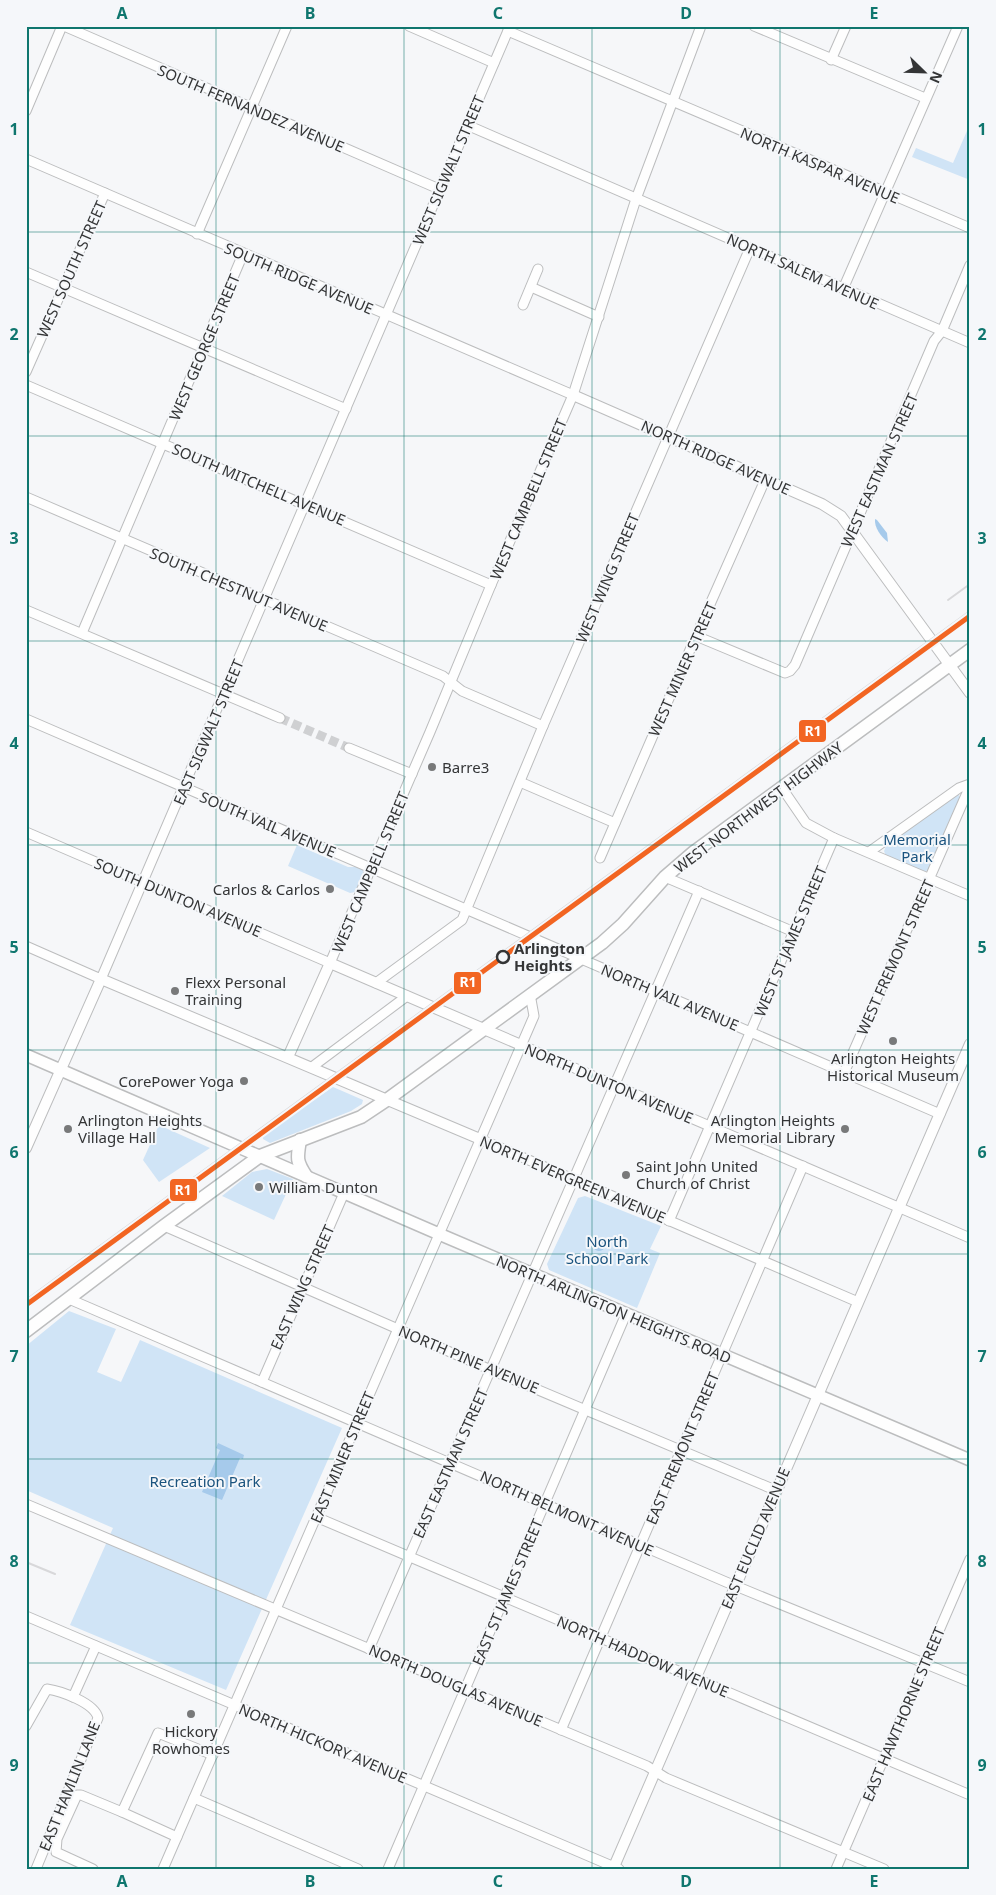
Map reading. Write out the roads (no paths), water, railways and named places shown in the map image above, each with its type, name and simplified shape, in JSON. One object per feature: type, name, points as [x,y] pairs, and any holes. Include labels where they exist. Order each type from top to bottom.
[{"type":"main road","name":"WEST NORTHWEST HIGHWAY","points":[[26,1331],[260,1156],[361,1117],[388,1099],[613,933],[665,877],[694,852],[970,650]]},
{"type":"main road","name":"NORTH ARLINGTON HEIGHTS ROAD","points":[[26,1055],[816,1396],[970,1460]]},
{"type":"main road","points":[[300,1140],[298,1164],[306,1176]]},
{"type":"street","name":"SOUTH FERNANDEZ AVENUE","points":[[63,26],[439,189]]},
{"type":"street","points":[[26,111],[63,26]]},
{"type":"street","points":[[197,234],[287,26]]},
{"type":"street","points":[[409,26],[494,62]]},
{"type":"street","name":"WEST CAMPBELL STREET","points":[[330,963],[372,869],[573,395],[636,198],[701,26]]},
{"type":"street","points":[[754,26],[925,98]]},
{"type":"street","points":[[831,60],[846,26]]},
{"type":"street","points":[[843,289],[958,26]]},
{"type":"street","name":"WEST SIGWALT STREET","points":[[386,315],[509,29]]},
{"type":"street","name":"NORTH KASPAR AVENUE","points":[[509,29],[671,102],[970,228]]},
{"type":"street","name":"NORTH SALEM AVENUE","points":[[468,125],[970,343]]},
{"type":"street","name":"SOUTH RIDGE AVENUE","points":[[26,159],[573,395]]},
{"type":"street","name":"WEST SOUTH STREET","points":[[26,372],[105,193]]},
{"type":"street","name":"WEST WING STREET","points":[[376,983],[462,920],[543,726],[750,248]]},
{"type":"street","name":"WEST GEORGE STREET","points":[[82,633],[162,442],[244,254]]},
{"type":"street","name":"WEST EASTMAN STREET","points":[[696,636],[786,673],[795,665],[934,341],[942,331],[970,265]]},
{"type":"street","points":[[523,305],[538,269]]},
{"type":"street","points":[[26,272],[346,409]]},
{"type":"street","points":[[531,288],[599,316]]},
{"type":"street","name":"EAST SIGWALT STREET","points":[[26,1148],[184,788],[386,315]]},
{"type":"street","name":"SOUTH MITCHELL AVENUE","points":[[26,385],[491,585]]},
{"type":"street","name":"NORTH RIDGE AVENUE","points":[[573,395],[668,435],[827,507],[840,516],[970,693]]},
{"type":"street","name":"WEST MINER STREET","points":[[600,858],[765,480]]},
{"type":"street","name":"SOUTH CHESTNUT AVENUE","points":[[26,497],[443,676],[462,691],[543,726]]},
{"type":"street","points":[[26,610],[280,718]]},
{"type":"street","name":"SOUTH VAIL AVENUE","points":[[26,719],[372,869]]},
{"type":"street","points":[[349,748],[412,774]]},
{"type":"street","points":[[520,782],[615,823]]},
{"type":"street","points":[[869,852],[959,788],[970,785]]},
{"type":"street","name":"WEST FREMONT STREET","points":[[844,1073],[970,785]]},
{"type":"street","points":[[782,788],[806,823],[834,838],[970,896]]},
{"type":"street","name":"SOUTH DUNTON AVENUE","points":[[26,832],[330,963]]},
{"type":"street","name":"WEST ST JAMES STREET","points":[[709,1126],[834,838]]},
{"type":"street","name":"NORTH VAIL AVENUE","points":[[372,869],[940,1114]]},
{"type":"street","points":[[665,877],[794,932]]},
{"type":"street","points":[[615,1085],[699,891]]},
{"type":"street","points":[[26,946],[100,979]]},
{"type":"street","points":[[288,1057],[330,963]]},
{"type":"street","name":"NORTH DUNTON AVENUE","points":[[330,963],[970,1238]]},
{"type":"street","name":"NORTH EVERGREEN AVENUE","points":[[100,979],[388,1099],[858,1302]]},
{"type":"street","points":[[521,1044],[534,1016],[530,994]]},
{"type":"street","points":[[312,1067],[407,996]]},
{"type":"street","name":"EAST MINER STREET","points":[[163,1869],[521,1044]]},
{"type":"street","name":"EAST EUCLID AVENUE","points":[[615,1868],[694,1678],[970,1044]]},
{"type":"street","name":"EAST EASTMAN STREET","points":[[369,1649],[615,1085]]},
{"type":"street","points":[[669,1221],[709,1126]]},
{"type":"street","name":"EAST FREMONT STREET","points":[[561,1730],[802,1166]]},
{"type":"street","name":"EAST WING STREET","points":[[262,1382],[344,1193]]},
{"type":"street","name":"NORTH PINE AVENUE","points":[[164,1226],[491,1370],[586,1408],[776,1490]]},
{"type":"street","name":"NORTH BELMONT AVENUE","points":[[69,1299],[640,1545],[970,1682]]},
{"type":"street","name":"EAST ST JAMES STREET","points":[[388,1869],[626,1314]]},
{"type":"street","name":"NORTH DOUGLAS AVENUE","points":[[26,1504],[647,1766],[666,1778],[884,1869]]},
{"type":"street","name":"NORTH HADDOW AVENUE","points":[[316,1517],[410,1555],[970,1795]]},
{"type":"street","name":"EAST HAWTHORNE STREET","points":[[836,1869],[924,1663],[967,1571],[970,1560]]},
{"type":"street","name":"NORTH HICKORY AVENUE","points":[[26,1616],[615,1868]]},
{"type":"street","points":[[73,1697],[96,1646]]},
{"type":"street","name":"EAST HAMLIN LANE","points":[[26,1726],[47,1689],[73,1697],[94,1708],[98,1718],[36,1869]]},
{"type":"street","points":[[122,1812],[158,1733],[213,1755]]},
{"type":"street","points":[[94,1869],[56,1852],[57,1839],[77,1796],[81,1795],[177,1837]]},
{"type":"street","points":[[194,1798],[358,1869]]},
{"type":"water","points":[[875,519],[887,533],[888,542],[878,532]]},
{"type":"water","points":[[599,1239],[605,1245],[599,1251],[593,1245]]},
{"type":"water","points":[[218,1443],[244,1455],[243,1459],[240,1458],[222,1500],[202,1492],[220,1450],[216,1448]]},
{"type":"tunnel","points":[[280,718],[349,748]]},
{"type":"railway","points":[[948,600],[970,584]]},
{"type":"railway","points":[[26,1300],[970,611]]},
{"type":"railway","points":[[26,1562],[55,1574]]},
{"type":"place","name":"Barre3","points":[[432,767]]},
{"type":"place","name":"Carlos & Carlos","points":[[330,889]]},
{"type":"place","name":"Arlington Heights","points":[[503,957]]},
{"type":"place","name":"Flexx Personal Training","points":[[175,991]]},
{"type":"place","name":"Arlington Heights Historical Museum","points":[[893,1041]]},
{"type":"place","name":"CorePower Yoga","points":[[244,1081]]},
{"type":"place","name":"Arlington Heights Village Hall","points":[[68,1129]]},
{"type":"place","name":"Arlington Heights Memorial Library","points":[[845,1129]]},
{"type":"place","name":"Saint John United Church of Christ","points":[[626,1175]]},
{"type":"place","name":"William Dunton","points":[[259,1187]]},
{"type":"place","name":"Hickory Rowhomes","points":[[191,1714]]},
{"type":"park label","name":"Memorial Park","points":[[917,848]]},
{"type":"park label","name":"North School Park","points":[[607,1250]]},
{"type":"park label","name":"Recreation Park","points":[[205,1481]]}]
